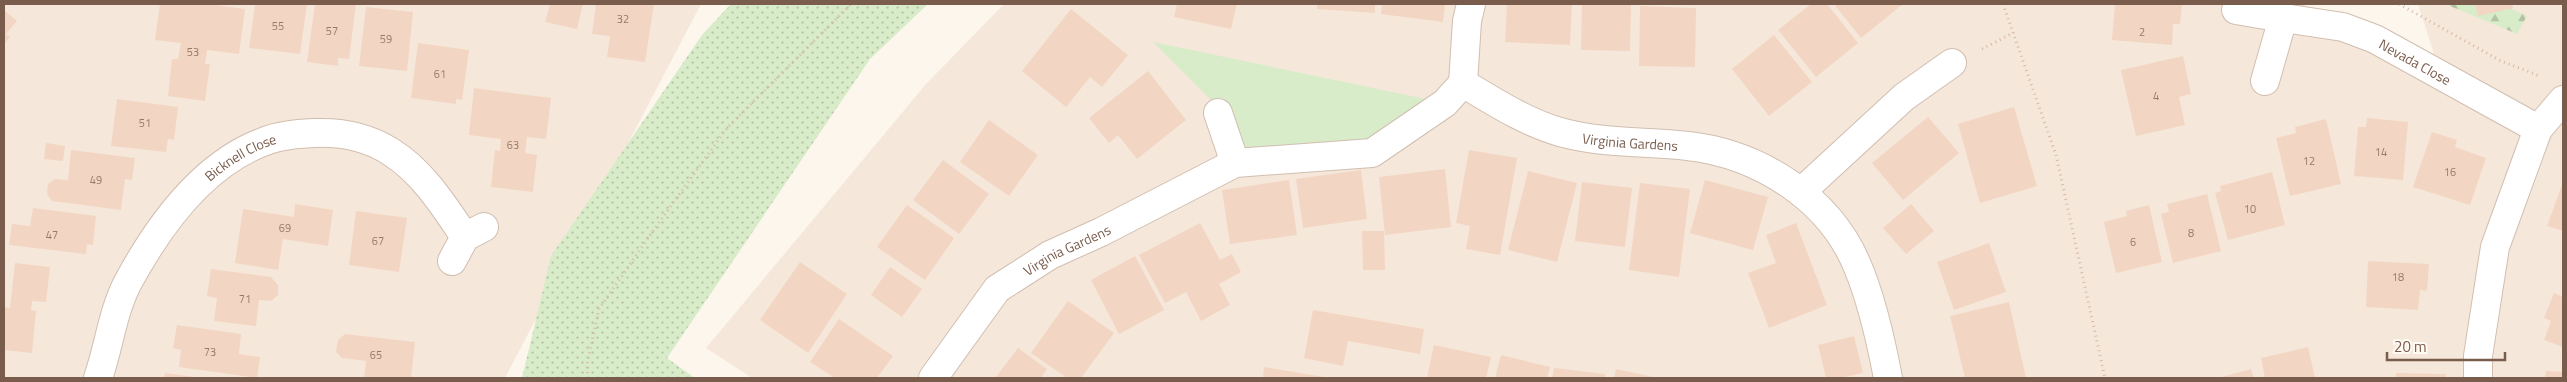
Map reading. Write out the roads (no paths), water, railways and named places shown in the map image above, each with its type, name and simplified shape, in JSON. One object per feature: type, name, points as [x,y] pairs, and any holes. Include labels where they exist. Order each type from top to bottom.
[{"type":"street","points":[[1462,83],[1467,21],[1471,4]]},
{"type":"street","name":"Nevada Close","points":[[2236,10],[2343,27],[2375,39],[2538,129]]},
{"type":"street","points":[[2265,81],[2283,18]]},
{"type":"street","points":[[1801,192],[1904,97],[1952,63]]},
{"type":"street","name":"Virginia Gardens","points":[[933,378],[997,290],[1050,255],[1101,232],[1235,163],[1372,153],[1444,103],[1462,83],[1526,119],[1559,132],[1598,140],[1688,146],[1713,150],[1741,158],[1770,171],[1801,192],[1829,219],[1857,263],[1866,286],[1888,378]]},
{"type":"street","points":[[2478,378],[2478,356],[2495,246],[2538,129],[2563,100]]},
{"type":"street","points":[[1218,113],[1235,163]]},
{"type":"street","name":"Bicknell Close","points":[[98,378],[117,309],[126,286],[150,245],[200,183],[233,158],[263,141],[298,134],[334,132],[365,139],[391,152],[419,174],[442,203],[475,232],[452,261]]}]
